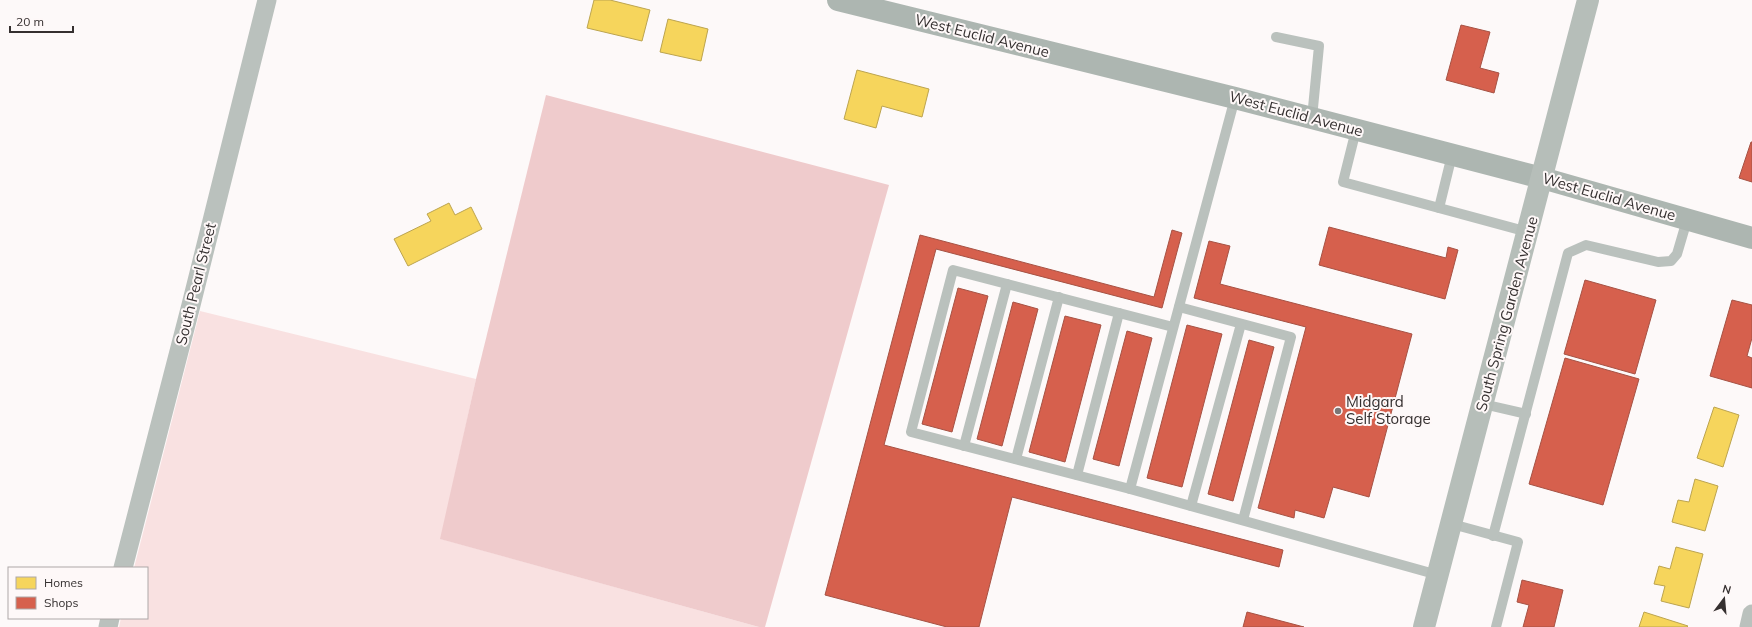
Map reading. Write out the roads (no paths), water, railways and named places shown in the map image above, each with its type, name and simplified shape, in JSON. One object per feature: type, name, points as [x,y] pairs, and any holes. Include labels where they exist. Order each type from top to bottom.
[{"type":"highway","name":"South Spring Garden Avenue","points":[[1424,627],[1588,0]]},
{"type":"street","name":"South Pearl Street","points":[[123,567],[191,305],[267,0]]},
{"type":"street","name":"West Euclid Avenue","points":[[838,0],[1312,118],[1542,178],[1752,238]]},
{"type":"street","points":[[1748,627],[1752,614]]},
{"type":"lane","points":[[1276,37],[1319,46],[1312,118]]},
{"type":"lane","points":[[1130,489],[1235,98]]},
{"type":"lane","points":[[1356,130],[1343,182],[1528,232]]},
{"type":"lane","points":[[1439,208],[1452,155]]},
{"type":"lane","points":[[1493,536],[1568,253],[1586,245],[1658,262],[1671,261],[1677,254],[1687,220]]},
{"type":"lane","points":[[1174,327],[953,270],[911,432],[1130,489],[1438,575]]},
{"type":"lane","points":[[964,446],[1007,284]]},
{"type":"lane","points":[[1016,459],[1059,298]]},
{"type":"lane","points":[[1178,307],[1291,336],[1243,520]]},
{"type":"lane","points":[[1077,475],[1119,313]]},
{"type":"lane","points":[[1192,506],[1241,324]]},
{"type":"lane","points":[[1483,404],[1526,414]]},
{"type":"lane","points":[[1452,524],[1518,542],[1496,627]]},
{"type":"place","name":"Midgard Self Storage","points":[[1338,411]]}]
